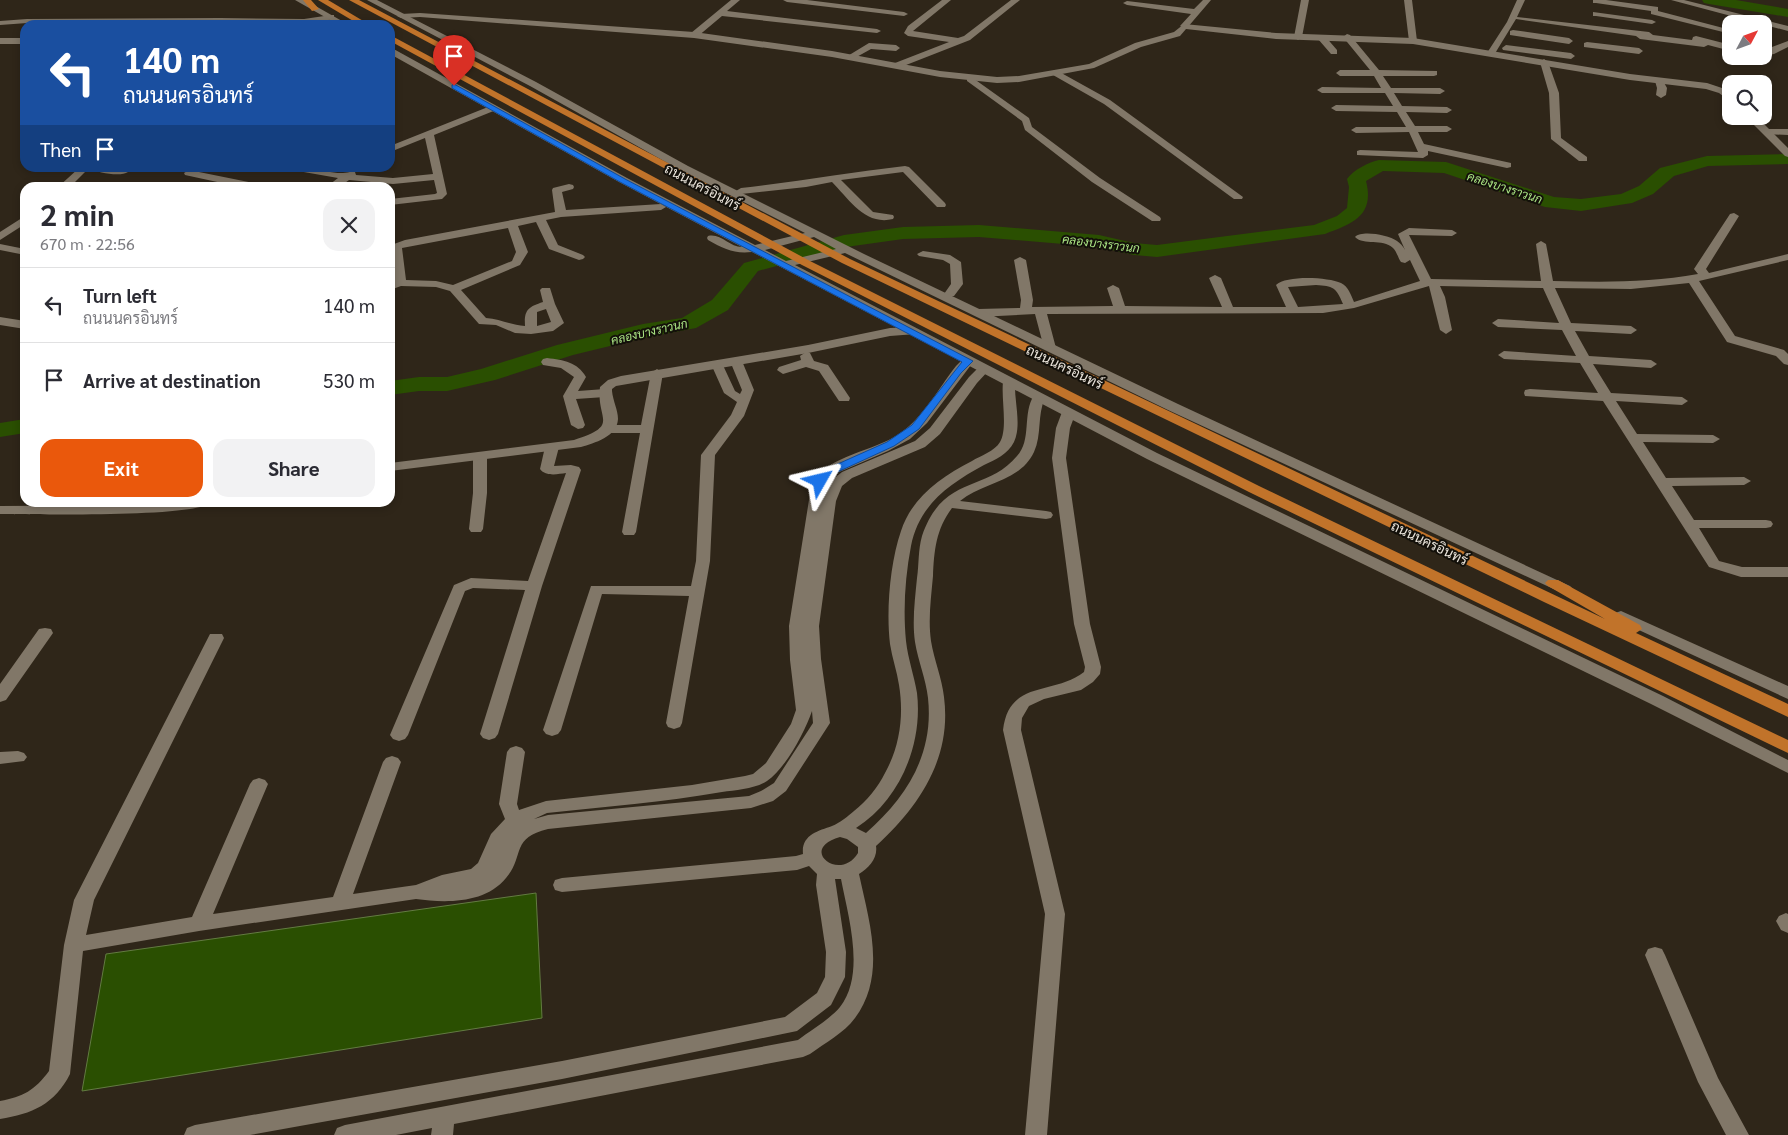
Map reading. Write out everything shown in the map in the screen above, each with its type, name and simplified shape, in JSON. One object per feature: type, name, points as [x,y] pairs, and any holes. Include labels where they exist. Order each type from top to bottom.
[{"type":"main road","points":[[307,0],[314,8]]},
{"type":"main road","points":[[322,0],[357,20]]},
{"type":"main road","name":"ถนนนครอินทร์","points":[[353,0],[391,20]]},
{"type":"main road","name":"ถนนนครอินทร์","points":[[395,22],[846,261],[1549,599],[1788,711]]},
{"type":"main road","name":"ถนนนครอินทร์","points":[[395,41],[806,262],[1245,484],[1788,747]]},
{"type":"main road","points":[[1553,583],[1742,690]]},
{"type":"street","points":[[299,0],[334,20]]},
{"type":"street","points":[[694,35],[736,0]]},
{"type":"street","points":[[788,0],[904,14]]},
{"type":"street","points":[[844,27],[878,0]]},
{"type":"street","points":[[947,0],[911,28],[908,33],[962,41]]},
{"type":"street","points":[[898,65],[972,36],[1016,0]]},
{"type":"street","points":[[401,16],[420,15],[694,35],[850,57],[970,79],[1019,79],[1056,73],[1104,61],[1138,45],[1177,34],[1207,0]]},
{"type":"street","points":[[1298,37],[1305,0]]},
{"type":"street","points":[[1396,0],[1408,0],[1413,41]]},
{"type":"street","points":[[1491,53],[1511,22],[1521,0]]},
{"type":"street","points":[[1675,0],[1788,29]]},
{"type":"street","name":"ถนนนครอินทร์","points":[[374,1],[533,84],[684,168],[860,256],[1204,422],[1788,693]]},
{"type":"street","points":[[1596,1],[1656,7],[1722,29]]},
{"type":"street","points":[[1127,3],[1197,12]]},
{"type":"street","points":[[1648,36],[1656,7]]},
{"type":"street","points":[[719,13],[877,31]]},
{"type":"street","points":[[1596,14],[1652,22]]},
{"type":"street","points":[[1520,19],[1704,44]]},
{"type":"street","points":[[0,23],[20,22]]},
{"type":"street","points":[[13,23],[20,24]]},
{"type":"street","points":[[1184,26],[1298,37],[1352,37],[1413,41],[1659,81],[1714,87],[1722,91]]},
{"type":"street","points":[[1564,66],[1579,26]]},
{"type":"street","points":[[1587,43],[1591,29]]},
{"type":"street","points":[[1663,30],[1722,46]]},
{"type":"street","points":[[1513,33],[1572,46],[1587,43],[1639,51]]},
{"type":"street","points":[[1321,37],[1334,52]]},
{"type":"street","points":[[1352,37],[1358,52],[1363,54],[1377,73],[1412,129],[1424,153],[1360,153]]},
{"type":"street","points":[[0,41],[20,42]]},
{"type":"street","points":[[850,57],[869,46],[896,48]]},
{"type":"street","points":[[1549,63],[1572,46]]},
{"type":"street","points":[[1506,48],[1561,55]]},
{"type":"street","points":[[395,53],[623,180],[1040,398],[1161,460],[1657,700],[1788,767]]},
{"type":"street","points":[[1549,63],[1554,93],[1556,138],[1583,159]]},
{"type":"street","points":[[1056,73],[1107,102],[1238,197]]},
{"type":"street","points":[[1340,73],[1434,73]]},
{"type":"street","points":[[970,79],[1026,120],[1028,128],[1096,180],[1156,219]]},
{"type":"street","points":[[1659,81],[1662,88],[1661,95]]},
{"type":"street","points":[[1322,90],[1440,91]]},
{"type":"street","points":[[395,147],[493,108]]},
{"type":"street","points":[[1336,108],[1447,110]]},
{"type":"street","points":[[1759,125],[1787,152]]},
{"type":"street","points":[[1356,130],[1447,129]]},
{"type":"street","points":[[1766,132],[1788,132]]},
{"type":"street","points":[[395,201],[438,197],[442,194],[429,133]]},
{"type":"street","points":[[1420,146],[1507,165]]},
{"type":"street","points":[[623,180],[661,207],[731,248],[738,250],[751,249],[816,233],[817,229],[741,191],[684,168]]},
{"type":"street","points":[[741,191],[806,184],[849,174],[905,169],[941,205]]},
{"type":"street","points":[[69,182],[80,172]]},
{"type":"street","points":[[323,172],[393,180],[438,176]]},
{"type":"street","points":[[339,182],[354,172]]},
{"type":"street","points":[[189,173],[233,182]]},
{"type":"street","points":[[834,178],[869,214],[878,217],[889,217]]},
{"type":"street","points":[[561,214],[557,190],[569,187]]},
{"type":"street","points":[[395,285],[401,281],[395,249],[398,246],[561,214],[661,207]]},
{"type":"street","points":[[1706,277],[1700,270],[1734,216]]},
{"type":"street","points":[[540,218],[553,247],[579,257]]},
{"type":"street","points":[[1429,219],[1434,231]]},
{"type":"street","points":[[0,236],[20,223]]},
{"type":"street","points":[[454,289],[516,263],[522,252],[512,223]]},
{"type":"street","points":[[1425,283],[1403,234],[1409,231],[1452,232]]},
{"type":"street","points":[[1360,236],[1384,240],[1400,248],[1425,283],[1439,297],[1446,330]]},
{"type":"street","points":[[1541,244],[1547,283],[1583,360],[1608,396],[1632,438],[1663,482],[1714,564],[1722,568],[1741,572],[1788,572]]},
{"type":"street","points":[[0,247],[20,251]]},
{"type":"street","points":[[905,328],[877,319],[794,278],[782,270],[781,267],[859,248],[881,256],[950,294],[976,312],[1040,310],[1294,310],[1350,306],[1425,283],[1660,285],[1706,277],[1787,257]]},
{"type":"street","points":[[923,254],[946,257],[956,262],[956,284],[950,294]]},
{"type":"street","points":[[1020,260],[1027,300],[1025,311]]},
{"type":"street","points":[[1215,278],[1229,310]]},
{"type":"street","points":[[1692,279],[1731,339],[1780,353],[1788,361]]},
{"type":"street","points":[[1294,310],[1283,289],[1282,285],[1287,283],[1326,282],[1335,284],[1341,288],[1350,306]]},
{"type":"street","points":[[395,285],[436,284],[454,289],[483,321],[498,322],[515,329],[531,330],[557,326],[558,323],[549,304],[546,290]]},
{"type":"street","points":[[1113,288],[1120,310]]},
{"type":"street","points":[[531,330],[530,312],[549,304]]},
{"type":"street","points":[[1040,310],[1050,348]]},
{"type":"street","points":[[0,322],[20,324]]},
{"type":"street","points":[[1498,323],[1631,330]]},
{"type":"street","points":[[395,466],[576,444],[597,437],[606,429],[611,420],[605,393],[606,387],[612,382],[736,361],[805,356],[905,328]]},
{"type":"street","points":[[1504,355],[1652,364]]},
{"type":"street","points":[[783,370],[805,356]]},
{"type":"street","points":[[805,356],[824,368],[844,398]]},
{"type":"street","points":[[674,723],[703,561],[708,455],[738,416],[748,390],[736,361]]},
{"type":"street","points":[[516,826],[531,826],[692,799],[751,802],[767,796],[780,787],[822,724],[806,660],[811,626],[822,500],[820,481],[826,473],[891,444],[915,427],[958,371],[968,361]]},
{"type":"street","points":[[547,362],[571,366],[580,377],[569,396],[578,425]]},
{"type":"street","points":[[717,364],[730,393],[744,401]]},
{"type":"street","points":[[822,500],[836,481],[920,444],[936,431],[973,380],[984,369]]},
{"type":"street","points":[[629,532],[657,373]]},
{"type":"street","points":[[196,1135],[562,1070],[790,1026],[824,999],[835,976],[836,952],[825,885],[819,864],[810,850],[813,842],[820,836],[840,830],[865,812],[892,778],[903,754],[910,729],[909,699],[898,642],[898,598],[907,532],[920,504],[933,490],[1006,445],[1011,433],[1007,396],[1009,382]]},
{"type":"street","points":[[569,396],[605,393]]},
{"type":"street","points":[[1530,393],[1682,401]]},
{"type":"street","points":[[866,844],[890,822],[918,786],[930,759],[937,730],[936,698],[923,641],[923,598],[930,535],[942,509],[951,498],[998,476],[1020,462],[1028,453],[1032,443],[1031,426],[1034,405],[1040,398]]},
{"type":"street","points":[[1036,1135],[1055,914],[1012,730],[1012,717],[1017,706],[1027,698],[1073,686],[1092,674],[1093,667],[1082,624],[1059,458],[1063,428],[1069,412]]},
{"type":"street","points":[[922,418],[942,422]]},
{"type":"street","points":[[1010,423],[1031,426]]},
{"type":"street","points":[[606,429],[648,429]]},
{"type":"street","points":[[1632,438],[1713,439]]},
{"type":"street","points":[[489,734],[534,586],[573,475],[574,470],[569,468],[550,471],[546,469],[552,447]]},
{"type":"street","points":[[476,528],[481,478],[480,456]]},
{"type":"street","points":[[959,473],[978,484]]},
{"type":"street","points":[[1663,482],[1744,481]]},
{"type":"street","points":[[948,503],[1001,512],[1046,515]]},
{"type":"street","points":[[0,510],[168,510],[177,507]]},
{"type":"street","points":[[1688,524],[1766,524]]},
{"type":"street","points":[[904,547],[928,549]]},
{"type":"street","points":[[399,735],[459,588],[471,583],[534,586]]},
{"type":"street","points":[[552,730],[596,589],[698,591]]},
{"type":"street","points":[[0,696],[45,632]]},
{"type":"street","points":[[0,1110],[19,1107],[46,1093],[59,1074],[74,945],[84,900],[216,638]]},
{"type":"street","points":[[910,729],[937,730]]},
{"type":"street","points":[[74,945],[199,923],[416,892],[442,895],[472,890],[489,883],[500,873],[511,846],[516,826],[508,804],[516,752]]},
{"type":"street","points":[[0,758],[18,757]]},
{"type":"street","points":[[340,903],[392,762]]},
{"type":"street","points":[[199,923],[259,784]]},
{"type":"street","points":[[562,885],[797,863],[819,864],[838,872],[849,871],[865,860],[868,852],[866,844],[860,836],[840,830]]},
{"type":"street","points":[[346,1135],[443,1126],[564,1094],[803,1048],[848,1012],[862,981],[864,951],[849,871]]},
{"type":"street","points":[[1655,955],[1709,1082],[1738,1135]]},
{"type":"street","points":[[562,1070],[564,1094]]},
{"type":"shaded area","points":[[536,893],[542,1018],[82,1091],[106,954]]},
{"type":"waterway","points":[[1709,0],[1788,13]]},
{"type":"waterway","name":"คลองบางราวนก","points":[[395,387],[419,384],[447,384],[487,375],[565,350],[643,331],[688,323],[720,305],[751,267],[844,241],[903,233],[979,231],[1099,241],[1134,249],[1157,251],[1318,230],[1344,220],[1356,210],[1358,187],[1356,179],[1379,165],[1446,168],[1552,203],[1581,205],[1625,199],[1646,190],[1667,172],[1707,161],[1788,159]]},
{"type":"waterway","name":"คลองบางราวนก","points":[[0,430],[20,427]]},
{"type":"route","points":[[454,86],[623,180],[968,361],[958,371],[915,427],[905,436],[835,468],[826,473],[820,481]]}]
